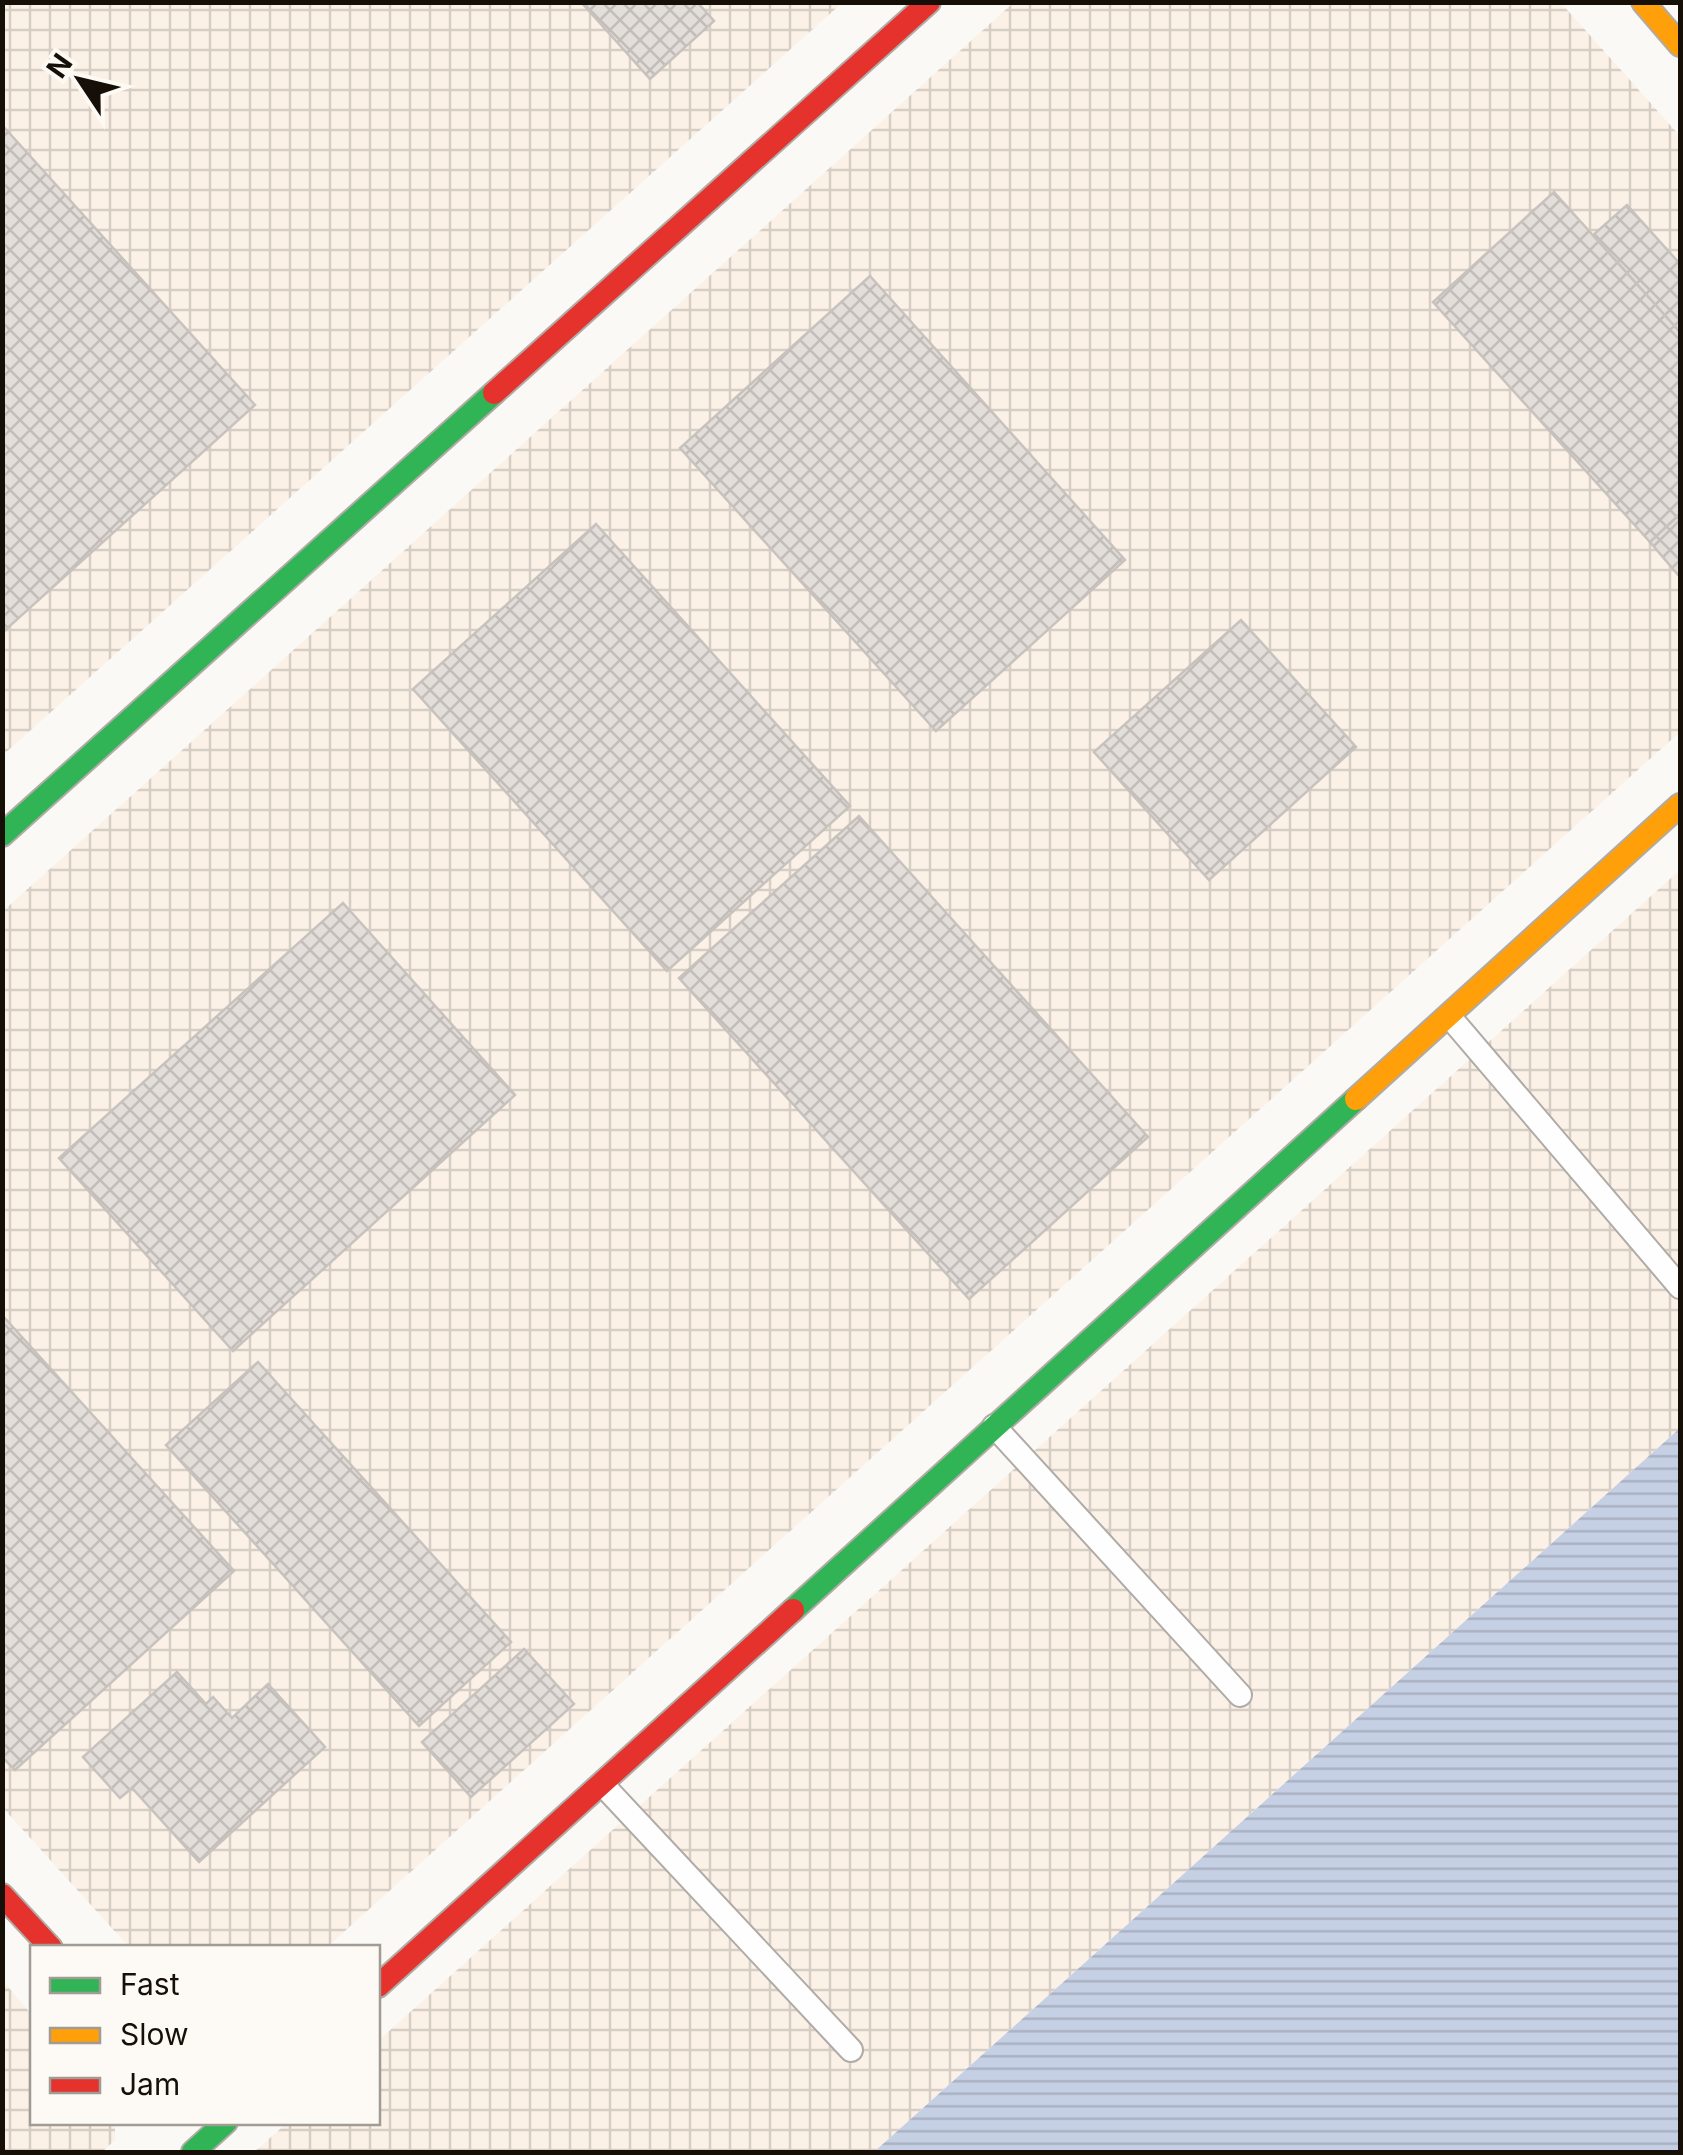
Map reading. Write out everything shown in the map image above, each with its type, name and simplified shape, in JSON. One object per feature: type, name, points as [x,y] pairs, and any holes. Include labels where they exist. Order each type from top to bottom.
[{"type":"street","points":[[2,834],[929,2]]},
{"type":"street","points":[[1643,2],[1680,45]]},
{"type":"street","points":[[380,1984],[1680,806]]},
{"type":"street","points":[[2,1895],[47,1945]]},
{"type":"street","points":[[193,2152],[218,2125]]},
{"type":"lane","points":[[1449,1016],[1680,1287]]},
{"type":"lane","points":[[994,1426],[1240,1695]]},
{"type":"lane","points":[[602,1784],[851,2050]]},
{"type":"lane","points":[[218,2125],[237,2152]]},
{"type":"shaded area","points":[[3,3],[842,3],[3,755]]},
{"type":"shaded area","points":[[1013,3],[1561,3],[1680,136],[1680,732],[329,1945],[127,1945],[3,1808],[2,912]]},
{"type":"shaded area","points":[[1680,870],[1680,1428],[874,2152],[254,2152],[285,2125],[380,2125],[380,2039]]},
{"type":"shaded area","points":[[3,1981],[30,2013],[30,2125],[115,2125],[115,2140],[102,2152],[3,2152]]},
{"type":"water","points":[[1680,1428],[1680,2152],[874,2152]]},
{"type":"building","points":[[581,2],[697,2],[714,21],[650,79]]},
{"type":"building","points":[[2,125],[255,405],[2,633]]},
{"type":"building","points":[[1554,192],[1680,332],[1680,514],[1650,542],[1433,302]]},
{"type":"building","points":[[1627,205],[1680,264],[1680,332],[1593,235]]},
{"type":"building","points":[[870,276],[1125,560],[936,731],[680,448]]},
{"type":"building","points":[[1680,514],[1680,577],[1650,542]]},
{"type":"building","points":[[596,524],[850,806],[667,971],[413,689]]},
{"type":"building","points":[[1241,620],[1356,747],[1209,880],[1094,752]]},
{"type":"building","points":[[859,816],[1148,1137],[969,1299],[679,978]]},
{"type":"building","points":[[343,903],[515,1095],[233,1351],[59,1158]]},
{"type":"building","points":[[2,1315],[234,1571],[15,1770],[2,1757]]},
{"type":"building","points":[[258,1362],[511,1642],[419,1726],[166,1445]]},
{"type":"building","points":[[524,1649],[574,1704],[471,1797],[422,1742]]},
{"type":"building","points":[[177,1672],[206,1704],[213,1697],[232,1718],[268,1684],[325,1747],[199,1862],[132,1788],[120,1798],[83,1757]]},
{"type":"traffic: fast","points":[[2,835],[494,393]]},
{"type":"traffic: fast","points":[[793,1610],[1356,1099]]},
{"type":"traffic: fast","points":[[193,2152],[223,2125]]},
{"type":"traffic: slow","points":[[1643,2],[1680,45]]},
{"type":"traffic: slow","points":[[1356,1099],[1680,805]]},
{"type":"traffic: jam","points":[[494,393],[929,2]]},
{"type":"traffic: jam","points":[[380,1984],[793,1610]]},
{"type":"traffic: jam","points":[[2,1895],[48,1945]]}]
